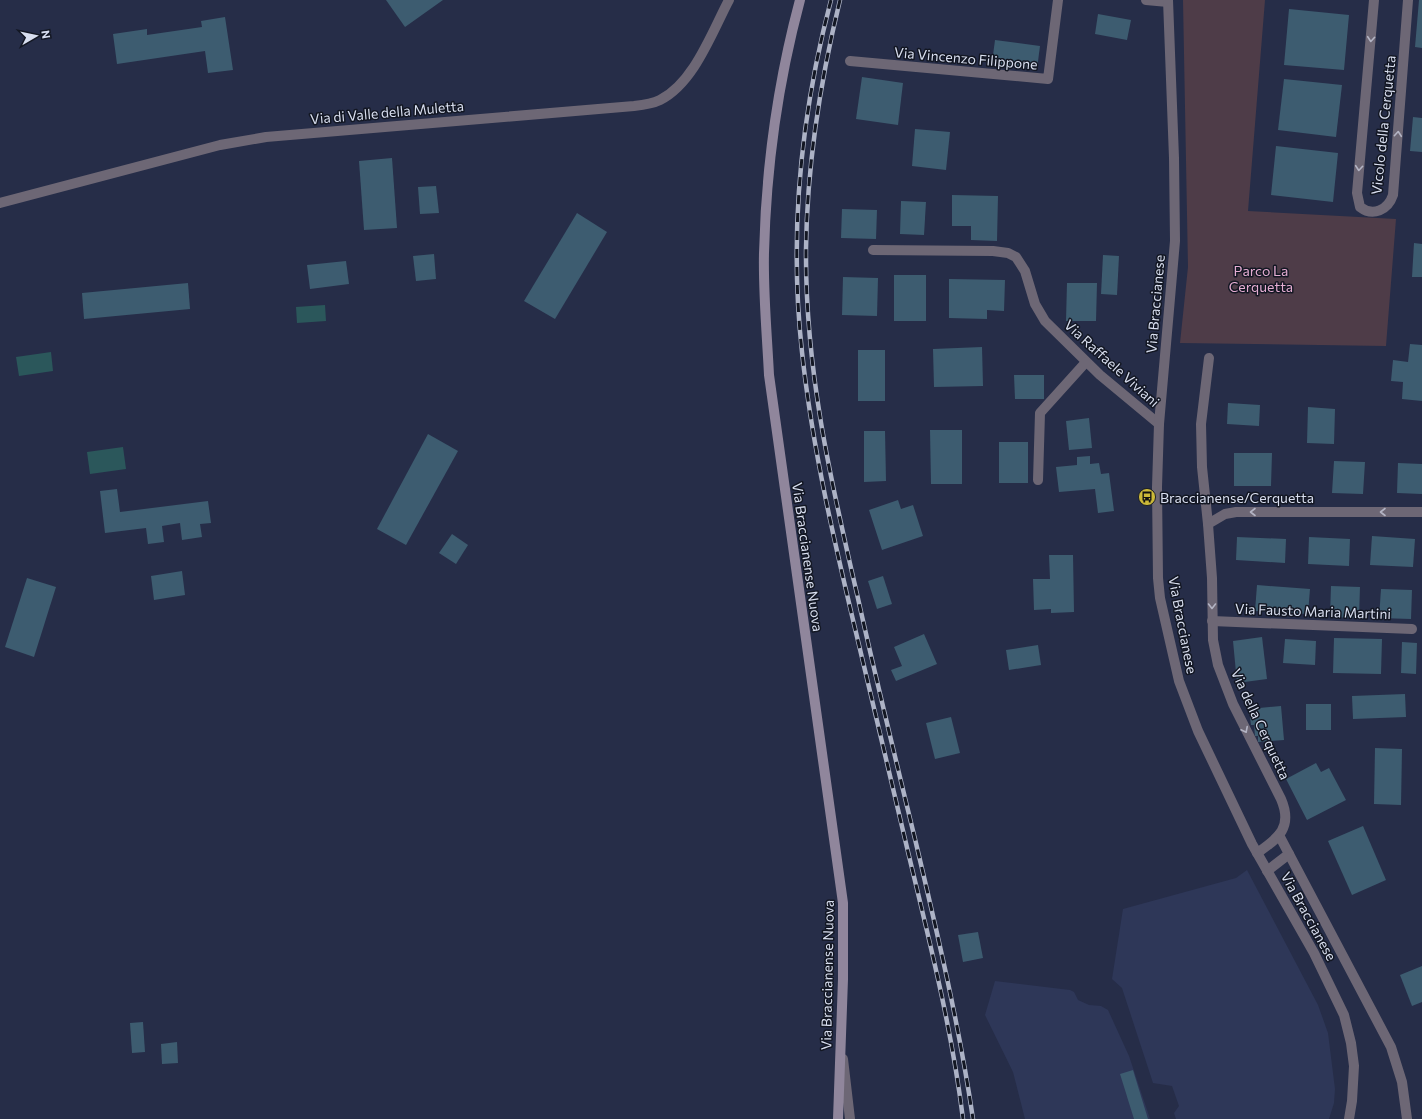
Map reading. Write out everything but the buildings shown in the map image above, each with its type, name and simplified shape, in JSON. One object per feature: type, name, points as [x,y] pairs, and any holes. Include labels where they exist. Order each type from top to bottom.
[{"type":"main road","name":"Via Braccianense Nuova","points":[[800,0],[774,127],[766,209],[765,303],[768,375],[843,902],[843,979],[838,1119]]},
{"type":"street","name":"Via di Valle della Muletta","points":[[0,203],[205,149],[258,138],[634,106],[654,102],[671,93],[688,75],[729,0]]},
{"type":"street","name":"Via Vincenzo Filippone","points":[[850,61],[1048,79],[1058,0]]},
{"type":"street","points":[[1146,0],[1168,1]]},
{"type":"street","name":"Vicolo della Cerquetta","points":[[1374,0],[1356,193],[1360,207],[1371,212],[1380,211],[1386,208],[1393,195],[1408,0]]},
{"type":"street","name":"Via Braccianese","points":[[1168,1],[1174,158],[1175,241],[1159,424],[1157,487],[1158,578],[1172,656],[1187,706],[1257,853],[1314,953],[1344,1015],[1353,1054],[1352,1101],[1349,1119]]},
{"type":"street","name":"Via Raffaele Viviani","points":[[873,250],[993,251],[1012,255],[1021,264],[1033,300],[1045,320],[1086,362],[1159,424]]},
{"type":"street","points":[[1209,358],[1201,424],[1202,467],[1208,524],[1224,514],[1236,512],[1422,512]]},
{"type":"street","points":[[1038,480],[1040,413],[1086,362]]},
{"type":"street","name":"Via della Cerquetta","points":[[1208,524],[1212,578],[1212,621],[1215,652],[1225,685],[1244,728],[1283,803],[1286,817],[1284,826],[1279,836]]},
{"type":"street","name":"Via Fausto Maria Martini","points":[[1212,621],[1412,629]]},
{"type":"street","points":[[1257,853],[1279,836],[1391,1047],[1402,1082],[1407,1119]]},
{"type":"street","points":[[1267,871],[1289,854]]},
{"type":"street","points":[[841,1034],[850,1119]]},
{"type":"street","points":[[1345,1119],[1352,1101]]},
{"type":"shaded area","points":[[325,305],[326,321],[297,323],[296,307]]},
{"type":"shaded area","points":[[51,352],[53,371],[19,376],[16,357]]},
{"type":"shaded area","points":[[123,447],[126,469],[90,474],[87,452]]},
{"type":"shaded area","points":[[1247,870],[1318,1005],[1328,1033],[1335,1089],[1334,1103],[1329,1119],[1176,1119],[1174,1113],[1179,1106],[1172,1086],[1153,1083],[1122,988],[1112,979],[1123,909],[1236,878]]},
{"type":"shaded area","points":[[995,981],[1070,990],[1074,992],[1078,1000],[1089,1005],[1101,1006],[1108,1010],[1129,1056],[1150,1119],[1025,1119],[1013,1072],[985,1015]]},
{"type":"green space","name":"Parco La Cerquetta","points":[[1183,0],[1265,0],[1248,211],[1396,219],[1386,346],[1180,343],[1188,267]]},
{"type":"railway","points":[[831,0],[812,86],[800,174],[797,263],[798,308],[802,352],[807,394],[821,477],[848,601],[940,987],[953,1053],[963,1119]]},
{"type":"railway","points":[[840,0],[826,62],[816,123],[809,186],[806,249],[807,293],[815,380],[821,423],[838,508],[939,943],[961,1048],[973,1119]]},
{"type":"place","name":"Braccianense/Cerquetta","points":[[1147,497]]}]
